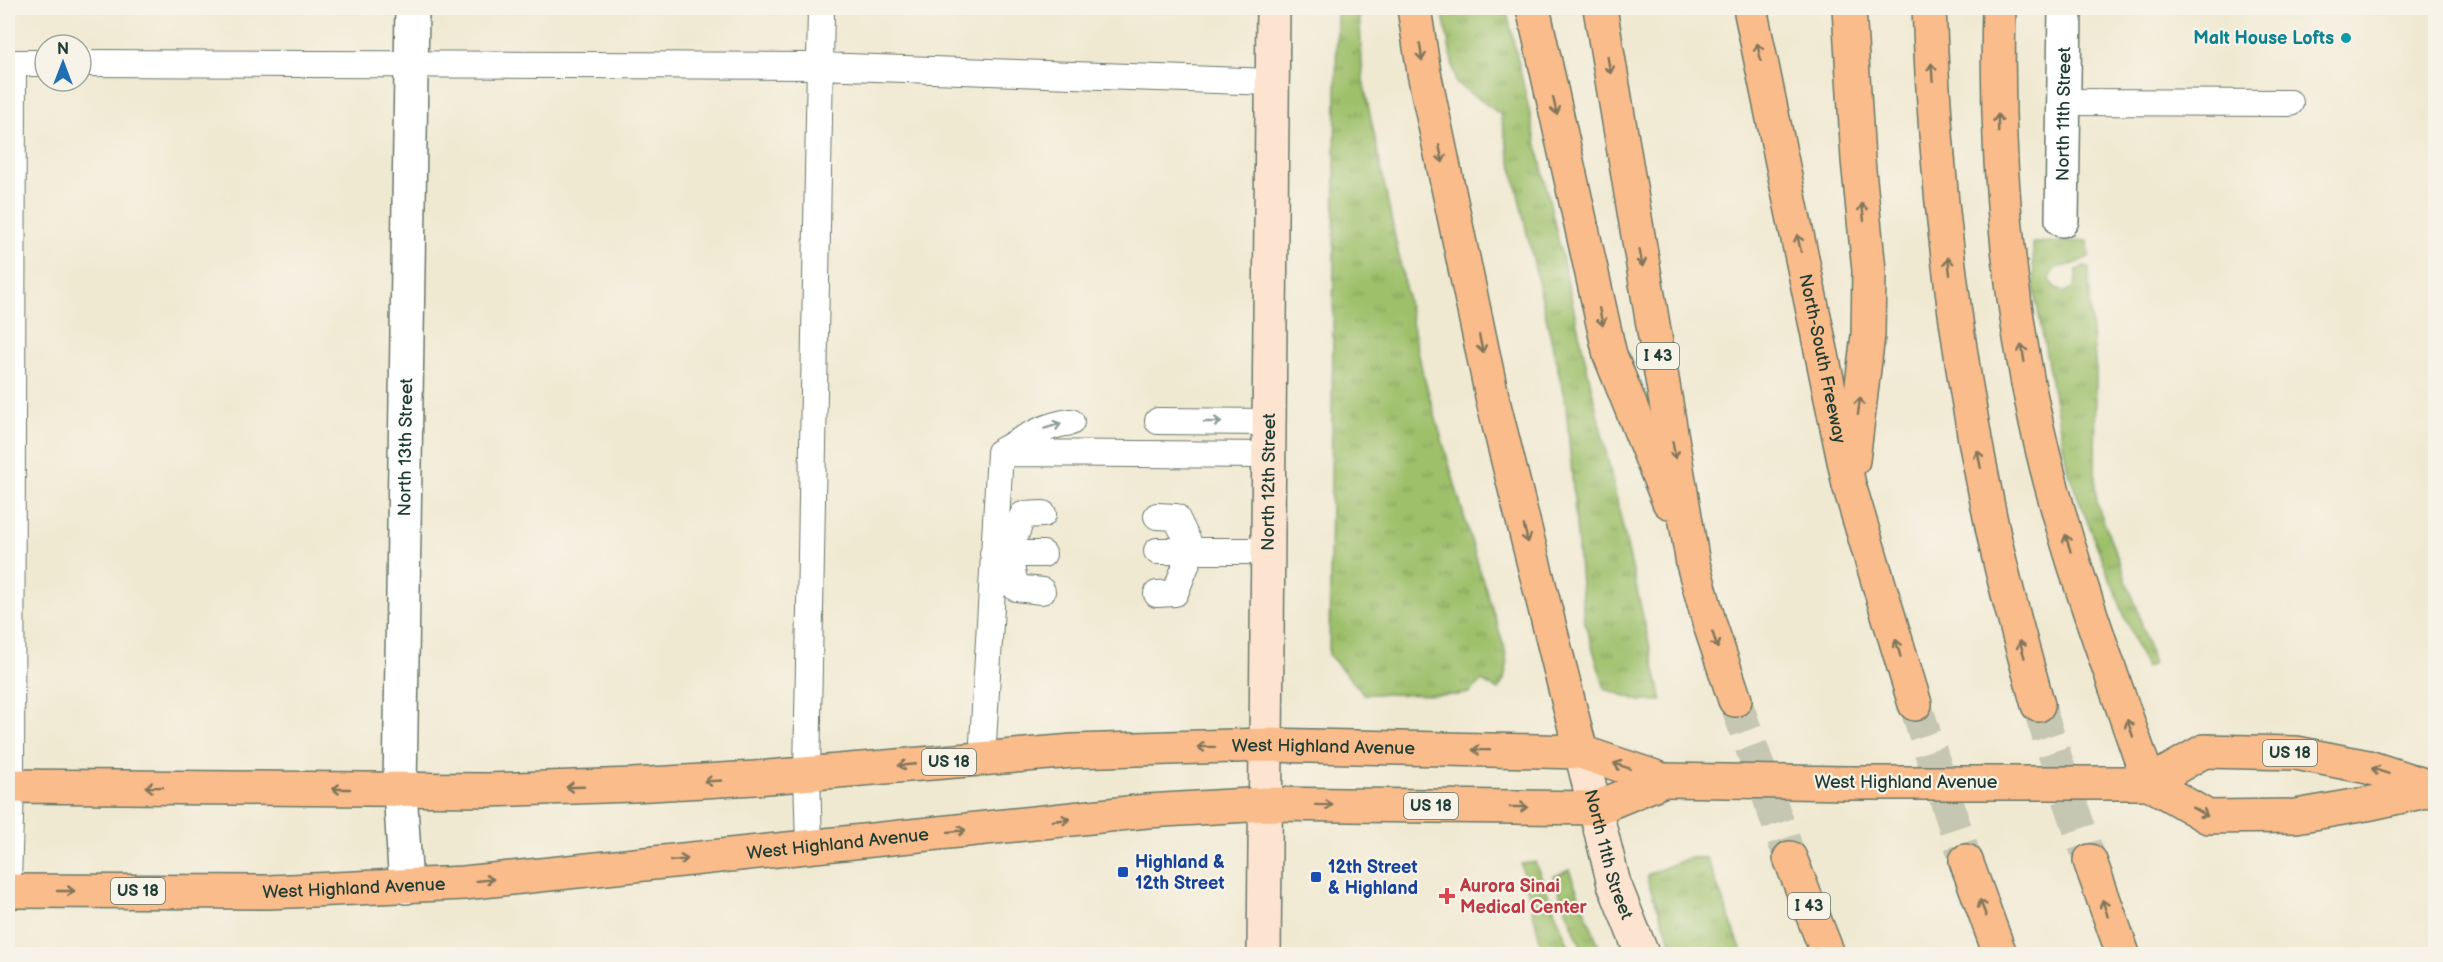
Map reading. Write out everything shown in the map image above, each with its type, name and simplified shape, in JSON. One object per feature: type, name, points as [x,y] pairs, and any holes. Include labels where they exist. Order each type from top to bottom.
[{"type":"main road","points":[[1414,8],[1424,74],[1493,401],[1581,752]]},
{"type":"main road","points":[[1533,8],[1610,355],[1693,564]]},
{"type":"main road","name":"I 43","points":[[1600,8],[1693,564],[1735,700]]},
{"type":"main road","name":"North-South Freeway","points":[[1750,8],[1849,485],[1915,704]]},
{"type":"main road","points":[[1849,8],[1858,160],[1869,270],[1868,335],[1849,485]]},
{"type":"main road","points":[[1929,8],[1944,222],[1968,400],[1988,508],[2011,608],[2038,705]]},
{"type":"main road","points":[[1999,8],[1997,79],[2000,182],[2010,274],[2027,377],[2037,428],[2062,524],[2149,783]]},
{"type":"main road","name":"West Highland Avenue","points":[[9,786],[486,790],[633,785],[807,774],[1073,751],[1265,745],[1581,752],[1664,780],[1847,783],[2149,783],[2208,817],[2296,816],[2436,789]]},
{"type":"main road","name":"West Highland Avenue","points":[[2149,783],[2204,751],[2296,753],[2368,767],[2436,789]]},
{"type":"main road","name":"West Highland Avenue","points":[[8,891],[269,892],[464,883],[1147,811],[1265,804],[1596,808],[1664,780]]},
{"type":"main road","name":"I 43","points":[[1790,858],[1828,954]]},
{"type":"main road","points":[[1966,861],[2000,954]]},
{"type":"main road","points":[[2090,861],[2123,954]]},
{"type":"street","name":"North 13th Street","points":[[406,886],[400,789],[412,8]]},
{"type":"street","name":"North 12th Street","points":[[1264,954],[1266,551],[1273,8]]},
{"type":"street","name":"North 11th Street","points":[[2062,220],[2065,8]]},
{"type":"street","name":"North 11th Street","points":[[1581,752],[1614,884],[1642,954]]},
{"type":"lane","points":[[809,846],[807,774],[820,8]]},
{"type":"lane","points":[[8,882],[10,63],[33,63]]},
{"type":"lane","points":[[93,63],[819,66],[1272,82]]},
{"type":"lane","points":[[2064,102],[2290,103]]},
{"type":"lane","points":[[1158,421],[1268,422]]},
{"type":"lane","points":[[1000,453],[1029,435],[1058,424],[1071,422]]},
{"type":"lane","points":[[1000,453],[1268,455]]},
{"type":"lane","points":[[982,759],[1000,554],[1000,453]]},
{"type":"lane","points":[[1000,554],[1023,515],[1043,514]]},
{"type":"lane","points":[[1157,516],[1176,517],[1192,550],[1175,593],[1157,594]]},
{"type":"lane","points":[[1157,551],[1266,551]]},
{"type":"lane","points":[[1000,554],[1043,554]]},
{"type":"lane","points":[[1000,554],[1016,588],[1042,591]]},
{"type":"green space","points":[[1337,8],[1359,8],[1363,80],[1422,370],[1479,568],[1505,649],[1507,665],[1504,680],[1498,690],[1482,681],[1469,693],[1457,695],[1364,694],[1329,655]]},
{"type":"green space","points":[[1442,8],[1506,8],[1662,701],[1640,701],[1605,689],[1584,620],[1566,405],[1500,114],[1456,83]]},
{"type":"green space","points":[[2088,241],[2089,257],[2074,264],[2056,268],[2050,279],[2055,288],[2066,292],[2075,286],[2077,270],[2084,266],[2089,268],[2090,314],[2096,371],[2095,489],[2098,507],[2137,608],[2153,664],[2145,668],[2068,472],[2034,289],[2033,243]]},
{"type":"green space","points":[[1688,858],[1707,858],[1743,954],[1676,954],[1647,875]]},
{"type":"green space","points":[[1535,862],[1572,954],[1541,954],[1541,944],[1521,864]]},
{"type":"green space","points":[[1569,870],[1602,954],[1584,954],[1553,877]]},
{"type":"tunnel","points":[[1735,700],[1790,858]]},
{"type":"tunnel","points":[[1915,704],[1966,861]]},
{"type":"tunnel","points":[[2038,705],[2090,861]]},
{"type":"place","name":"Malt House Lofts","points":[[2346,38]]},
{"type":"place","name":"Highland & 12th Street","points":[[1123,872]]},
{"type":"place","name":"12th Street & Highland","points":[[1316,877]]},
{"type":"place","name":"Aurora Sinai Medical Center","points":[[1447,896]]}]
